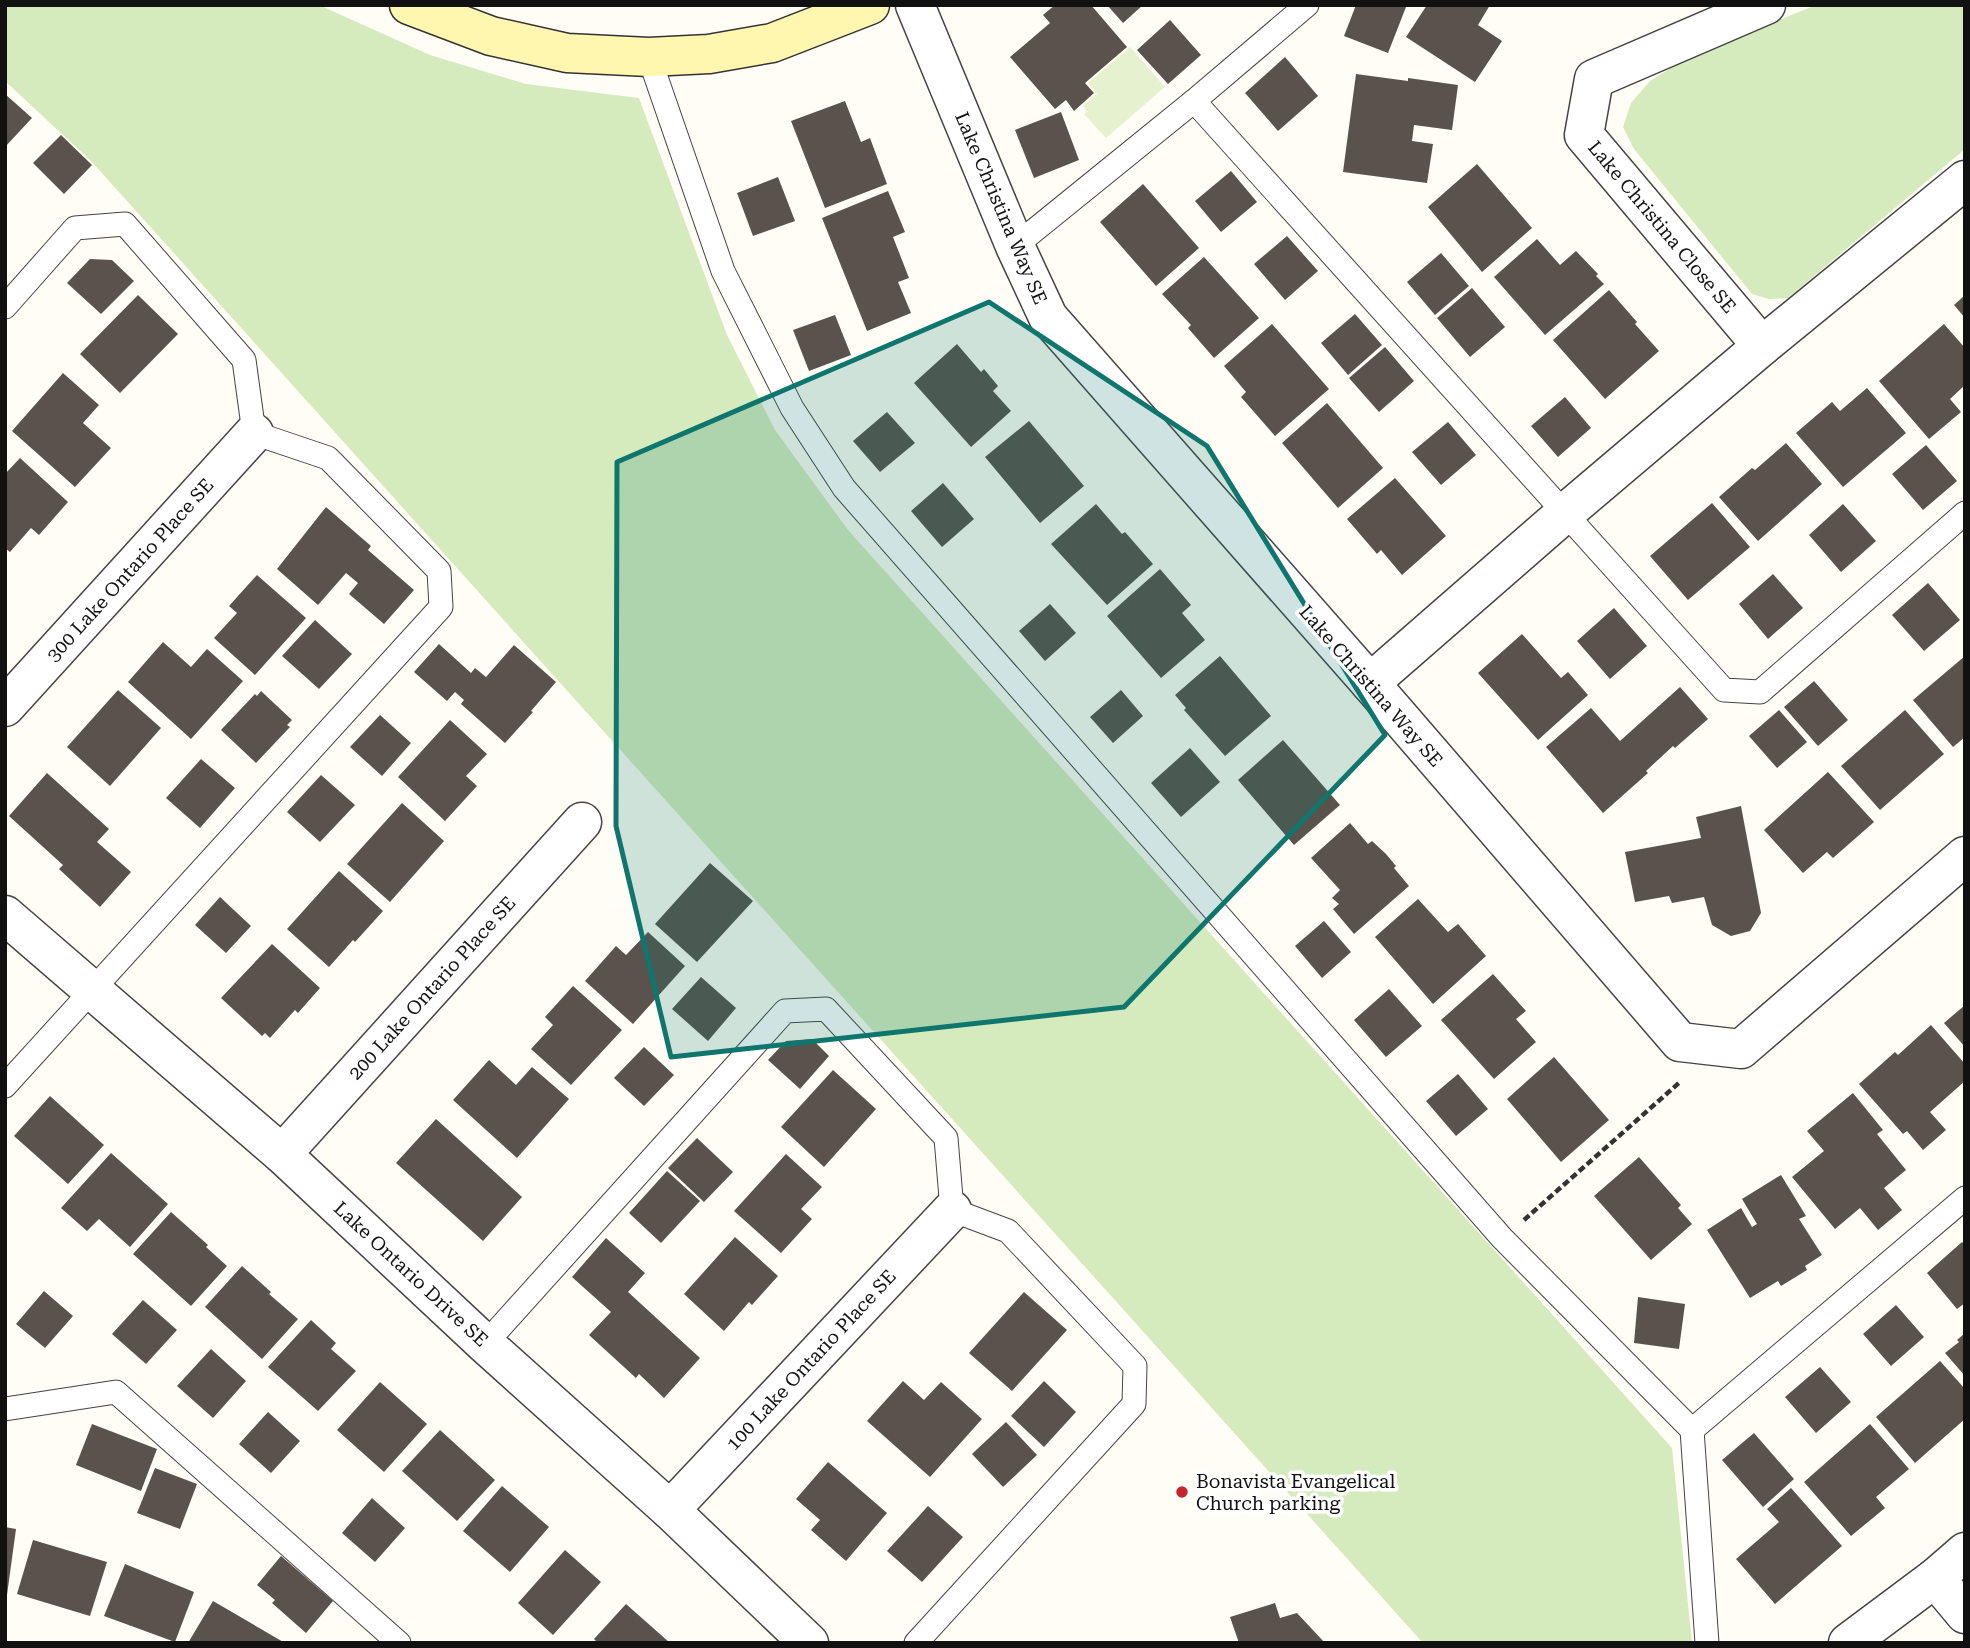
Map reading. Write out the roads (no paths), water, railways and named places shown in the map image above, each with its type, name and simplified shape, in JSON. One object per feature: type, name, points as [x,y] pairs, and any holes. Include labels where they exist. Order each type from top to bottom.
[{"type":"street","points":[[409,5],[491,36],[567,53],[649,57],[709,54],[772,43],[870,5]]},
{"type":"street","name":"Lake Christina Way SE","points":[[915,5],[1015,246],[1048,317],[1370,683],[1680,1042],[1741,1049],[1965,856]]},
{"type":"street","name":"Lake Christina Close SE","points":[[1762,346],[1584,135],[1594,79],[1766,5]]},
{"type":"street","points":[[1370,683],[1564,513],[1965,180]]},
{"type":"street","name":"300 Lake Ontario Place SE","points":[[5,707],[254,433]]},
{"type":"street","name":"200 Lake Ontario Place SE","points":[[282,1154],[582,822]]},
{"type":"street","name":"Lake Ontario Drive SE","points":[[5,915],[282,1154],[670,1510],[809,1643]]},
{"type":"street","name":"100 Lake Ontario Place SE","points":[[670,1510],[953,1210]]},
{"type":"street","points":[[1848,1643],[1935,1578],[1965,1552]]},
{"type":"street","points":[[1935,1578],[1965,1614]]},
{"type":"lane","points":[[1015,246],[1194,101],[1307,5]]},
{"type":"lane","points":[[649,57],[723,271],[792,408],[845,488],[1502,1238],[1692,1430],[1707,1643]]},
{"type":"lane","points":[[1194,101],[1724,690],[1760,692],[1965,513]]},
{"type":"lane","points":[[5,307],[75,228],[125,224],[243,360],[254,433],[328,458],[439,570],[441,607],[5,1086]]},
{"type":"lane","points":[[485,1343],[785,1011],[826,1009],[946,1138],[953,1210],[1008,1231],[1135,1366],[1134,1405],[916,1643]]},
{"type":"lane","points":[[1692,1430],[1965,1198]]},
{"type":"lane","points":[[5,1409],[116,1392],[399,1643]]},
{"type":"place","name":"Bonavista Evangelical Church parking","points":[[1182,1492]]}]
